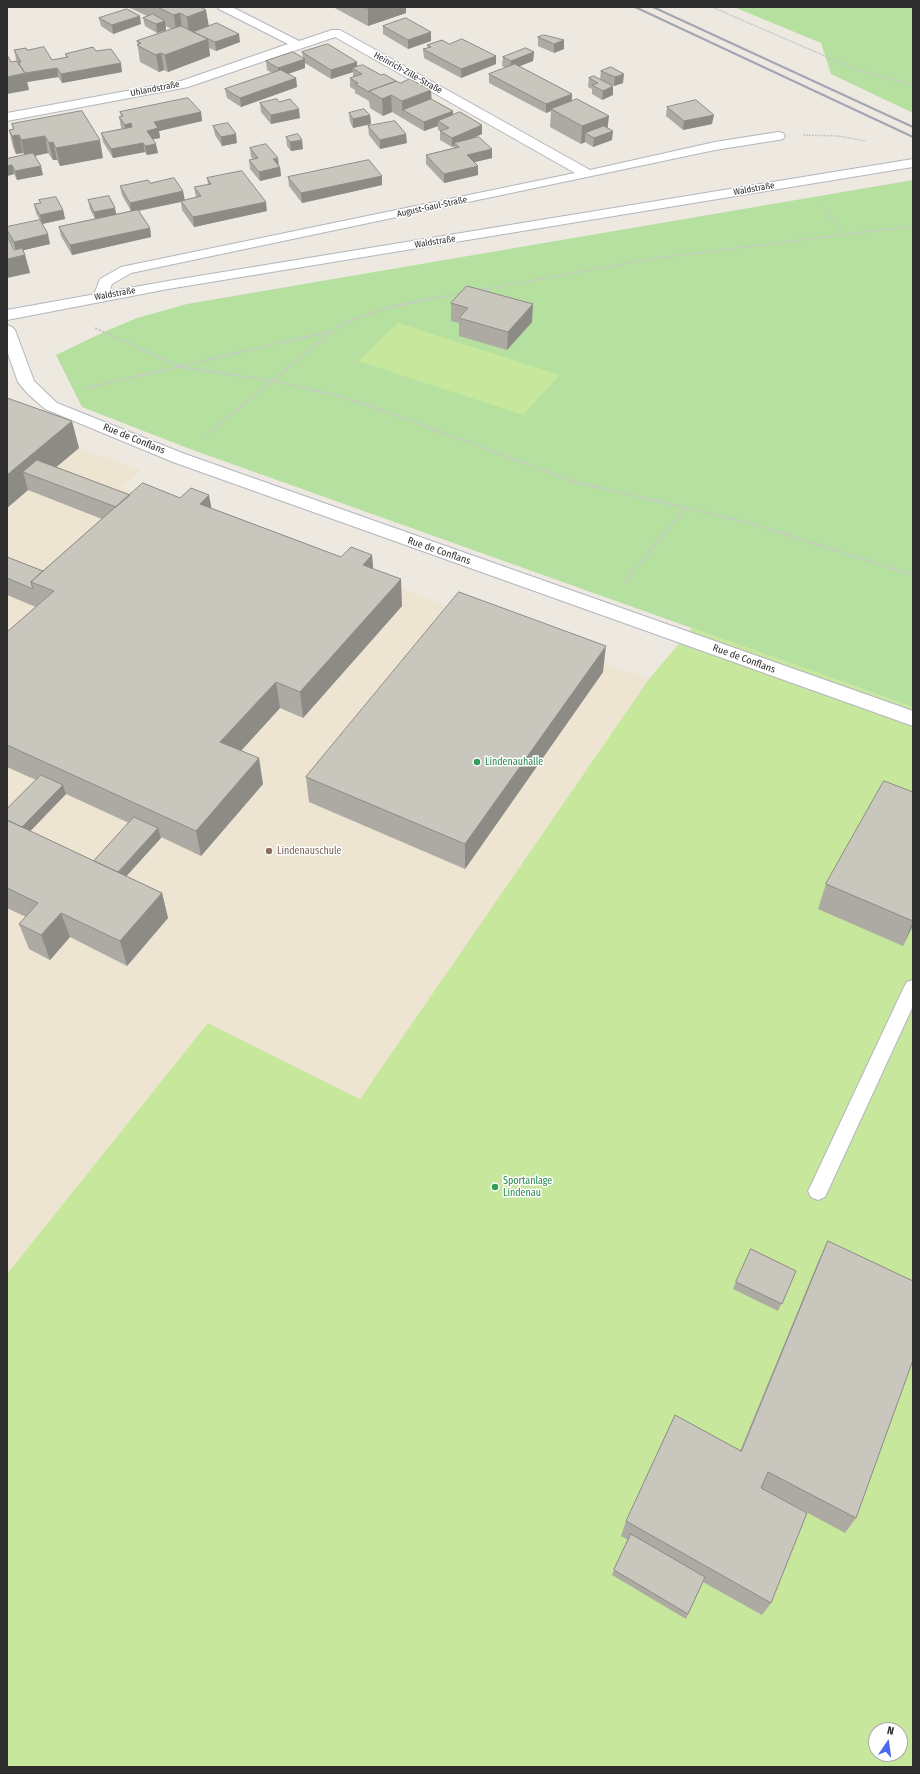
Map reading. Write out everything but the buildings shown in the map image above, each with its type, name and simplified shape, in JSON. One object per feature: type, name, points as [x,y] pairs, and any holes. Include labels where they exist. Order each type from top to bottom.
[{"type":"street","points":[[223,7],[298,45]]},
{"type":"street","name":"Heinrich-Zille-Straße","points":[[298,45],[336,33],[588,174]]},
{"type":"street","name":"Uhlandstraße","points":[[7,117],[184,84],[298,45]]},
{"type":"street","name":"August-Gaul-Straße","points":[[101,297],[105,282],[126,270],[588,174],[715,146],[778,136]]},
{"type":"street","name":"Waldstraße","points":[[7,315],[101,297],[913,163]]},
{"type":"street","name":"Rue de Conflans","points":[[7,330],[26,382],[51,406],[179,458],[913,719]]},
{"type":"lane","points":[[818,1191],[913,986]]},
{"type":"path","points":[[712,7],[857,70],[913,85]]},
{"type":"path","points":[[778,136],[838,136],[871,142]]},
{"type":"path","points":[[474,291],[651,259],[913,226]]},
{"type":"path","points":[[179,458],[274,381],[332,331],[350,320],[389,307],[466,293]]},
{"type":"path","points":[[91,327],[180,367],[274,381],[373,407],[575,482],[650,501],[686,507],[757,525],[913,575]]},
{"type":"path","points":[[84,388],[332,331]]},
{"type":"path","points":[[603,608],[686,507]]},
{"type":"shaded area","name":"Lindenauschule","points":[[7,422],[141,470],[122,487],[649,679],[360,1099],[208,1023],[7,1274]]},
{"type":"green space","points":[[734,7],[913,7],[913,113],[831,74],[821,43]]},
{"type":"green space","points":[[913,180],[913,707],[190,449],[82,407],[56,355],[137,318],[187,304]]},
{"type":"green space","points":[[398,323],[560,375],[523,415],[358,361]]},
{"type":"green space","name":"Sportanlage Lindenau","points":[[692,628],[913,707],[913,1767],[7,1767],[7,1274],[208,1023],[360,1099],[649,679]]},
{"type":"railway","points":[[635,7],[913,137]]},
{"type":"railway","points":[[653,7],[913,127]]},
{"type":"place","name":"Lindenauhalle","points":[[477,762]]},
{"type":"place","name":"Lindenauschule","points":[[269,851]]},
{"type":"place","name":"Sportanlage Lindenau","points":[[495,1187]]}]
